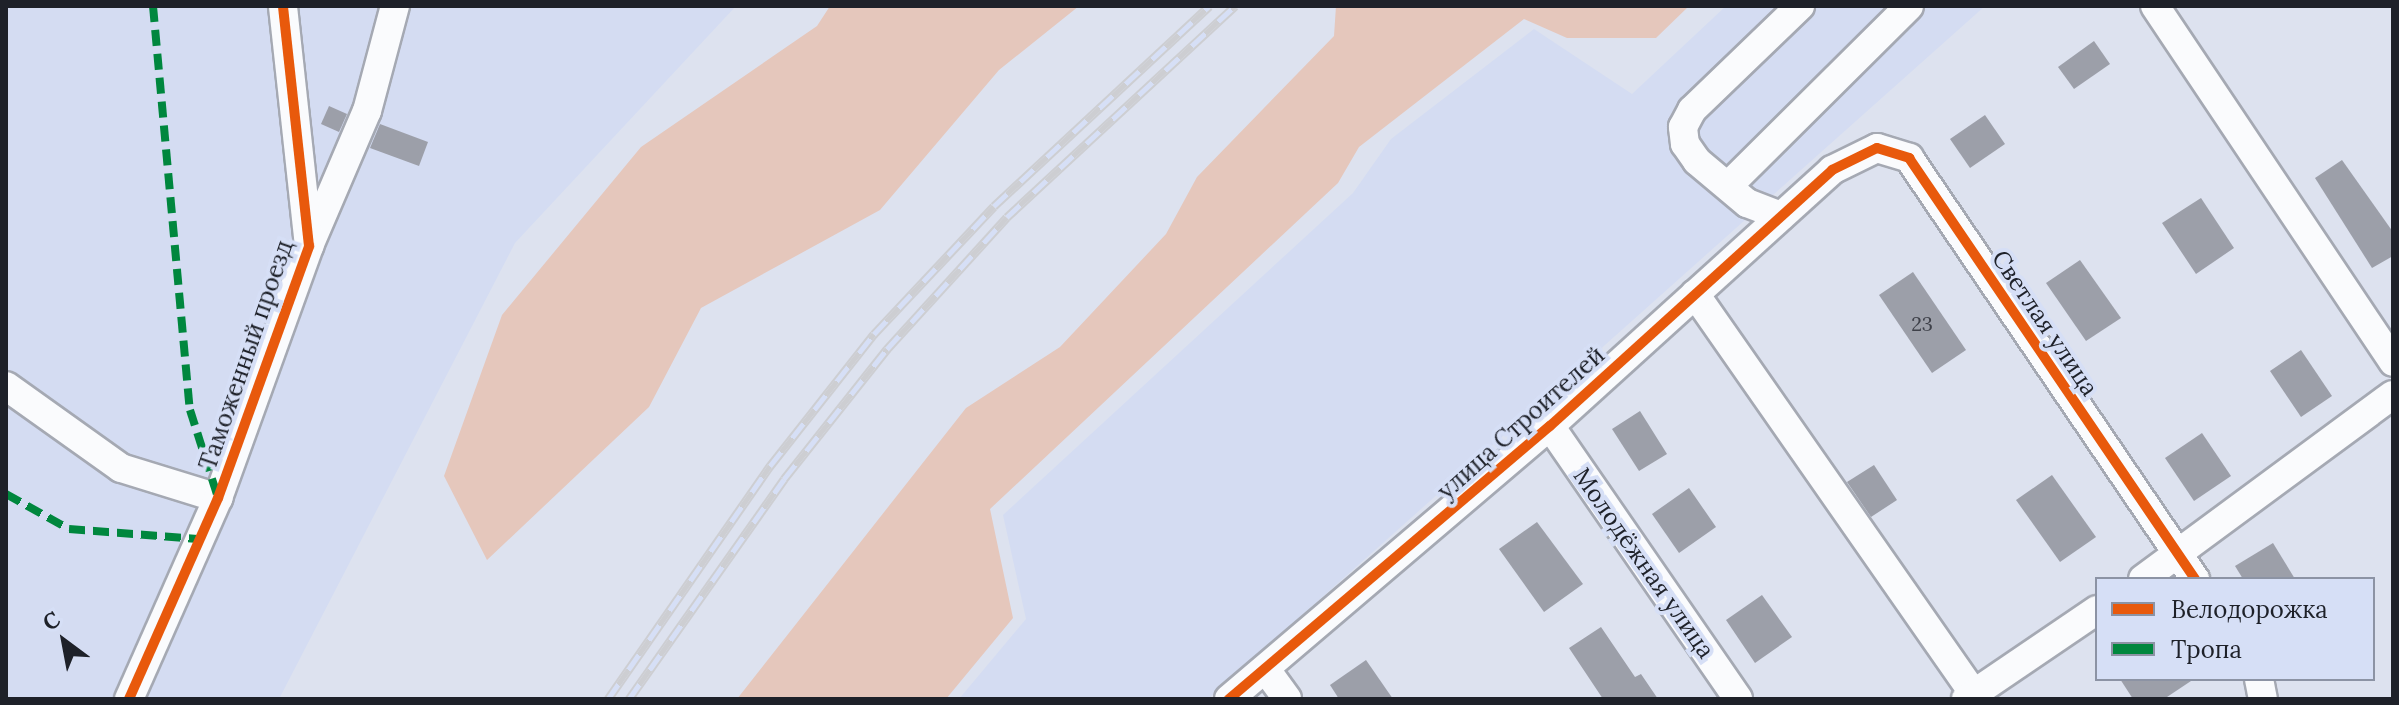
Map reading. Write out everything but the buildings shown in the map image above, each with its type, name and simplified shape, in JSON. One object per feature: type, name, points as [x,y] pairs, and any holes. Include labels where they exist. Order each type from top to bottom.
[{"type":"street","name":"Таможенный проезд","points":[[129,699],[218,498],[309,246],[283,6]]},
{"type":"street","points":[[309,246],[367,111],[395,6]]},
{"type":"street","points":[[1781,216],[1747,203],[1697,161],[1685,144],[1683,127],[1692,110],[1800,6]]},
{"type":"street","points":[[1728,186],[1909,6]]},
{"type":"street","points":[[2155,6],[2393,362]]},
{"type":"street","name":"Светлая улица","points":[[1832,170],[1877,148],[1909,158],[2194,577]]},
{"type":"street","name":"улица Строителей","points":[[1229,699],[1267,671],[1550,426],[1832,170]]},
{"type":"street","points":[[1695,294],[1973,697],[2095,611]]},
{"type":"street","points":[[6,386],[121,468],[218,498]]},
{"type":"street","points":[[2146,577],[2393,395]]},
{"type":"street","name":"Молодёжная улица","points":[[1550,426],[1738,699]]},
{"type":"street","points":[[1267,671],[1287,699]]},
{"type":"shaded area","points":[[6,6],[736,6],[515,243],[279,699],[6,699]]},
{"type":"shaded area","points":[[830,6],[1079,6],[999,70],[880,210],[701,308],[649,407],[487,560],[444,476],[502,315],[641,147],[817,26]]},
{"type":"shaded area","points":[[1336,6],[1689,6],[1656,38],[1567,38],[1524,19],[1359,147],[1338,183],[990,509],[1013,618],[946,699],[737,699],[966,408],[1060,347],[1166,234],[1197,177],[1334,36]]},
{"type":"shaded area","points":[[1726,6],[1985,6],[1208,699],[959,699],[1026,619],[1003,515],[1353,193],[1391,139],[1534,29],[1632,94]]},
{"type":"railway","points":[[608,699],[770,466],[874,334],[994,206],[1209,6]]},
{"type":"railway","points":[[629,699],[784,479],[887,349],[1007,217],[1235,6]]},
{"type":"marked path","points":[[153,6],[190,410],[218,498]]},
{"type":"marked path","points":[[6,494],[69,529],[198,539]]},
{"type":"cycle path","points":[[129,699],[218,498],[309,246],[283,6]]},
{"type":"cycle path","points":[[1229,699],[1550,426],[1832,170],[1877,148],[1909,158],[2194,577]]}]
